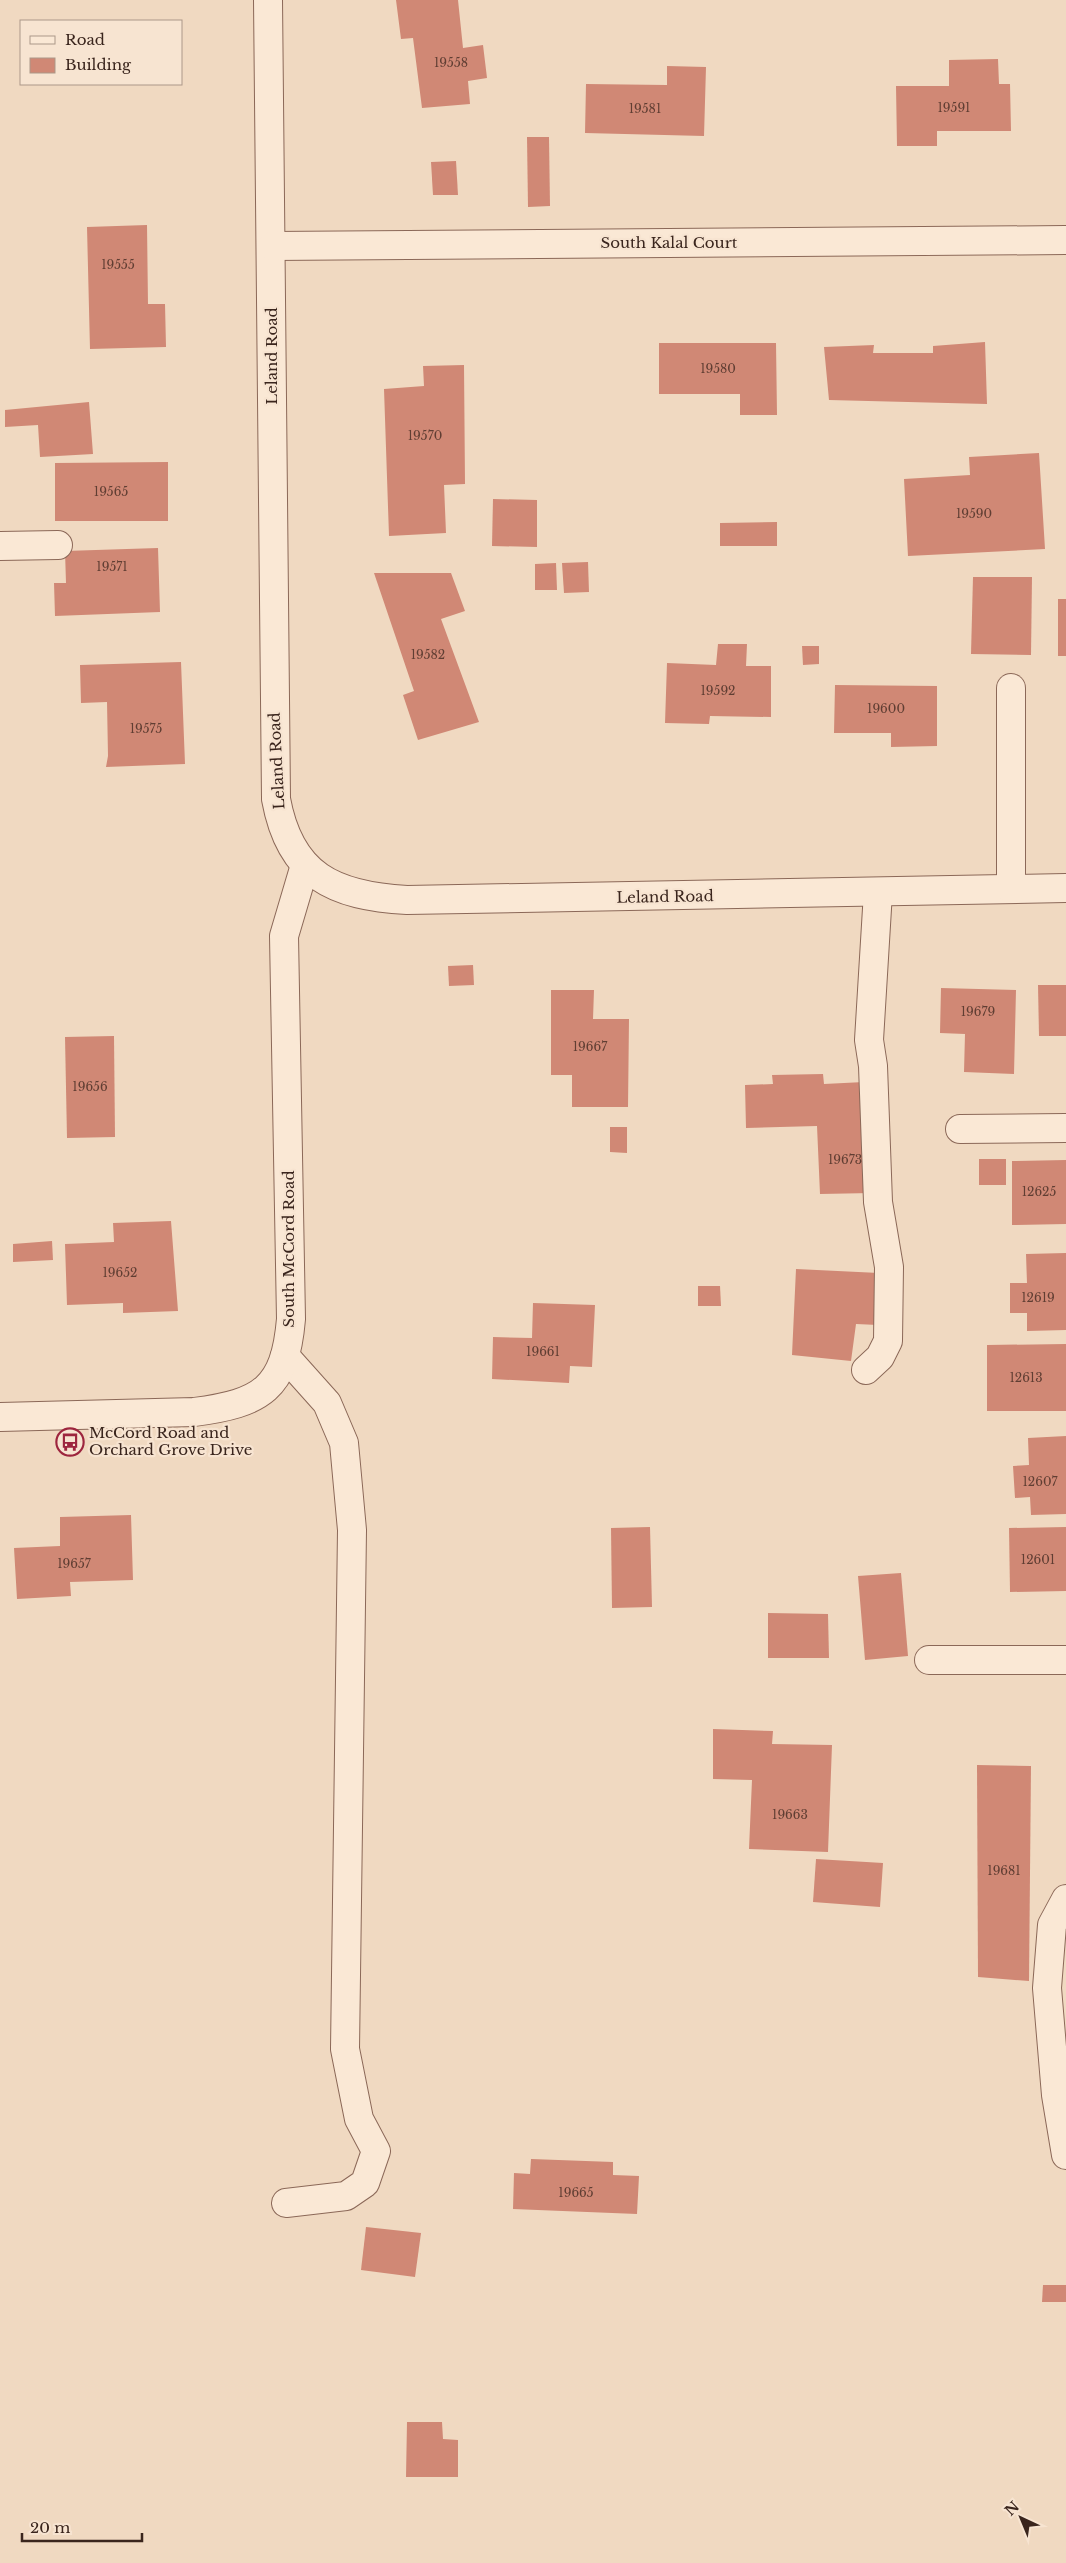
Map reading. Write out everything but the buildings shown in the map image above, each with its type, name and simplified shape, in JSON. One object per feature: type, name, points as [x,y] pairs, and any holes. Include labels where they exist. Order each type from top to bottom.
[{"type":"street","name":"Leland Road","points":[[268,0],[272,246],[276,799],[286,836],[294,853],[305,866],[316,875],[344,890],[379,899],[407,900],[1066,888]]},
{"type":"street","name":"South Kalal Court","points":[[272,246],[1066,240]]},
{"type":"street","points":[[0,546],[58,545]]},
{"type":"street","points":[[1011,688],[1011,889]]},
{"type":"street","name":"South McCord Road","points":[[0,1417],[194,1412],[218,1409],[237,1404],[263,1390],[276,1378],[285,1356],[290,1319],[284,936],[305,866]]},
{"type":"street","points":[[866,1370],[880,1357],[888,1341],[889,1276],[878,1202],[873,1066],[869,1040],[878,892]]},
{"type":"street","points":[[960,1129],[1066,1128]]},
{"type":"street","points":[[285,1356],[326,1403],[344,1443],[352,1530],[345,2049],[360,2119],[376,2151],[366,2183],[346,2196],[286,2203]]},
{"type":"street","points":[[929,1660],[1066,1660]]},
{"type":"street","points":[[1066,1899],[1052,1925],[1047,1988],[1056,2095],[1066,2155]]},
{"type":"place","name":"McCord Road and Orchard Grove Drive","points":[[70,1442]]}]
